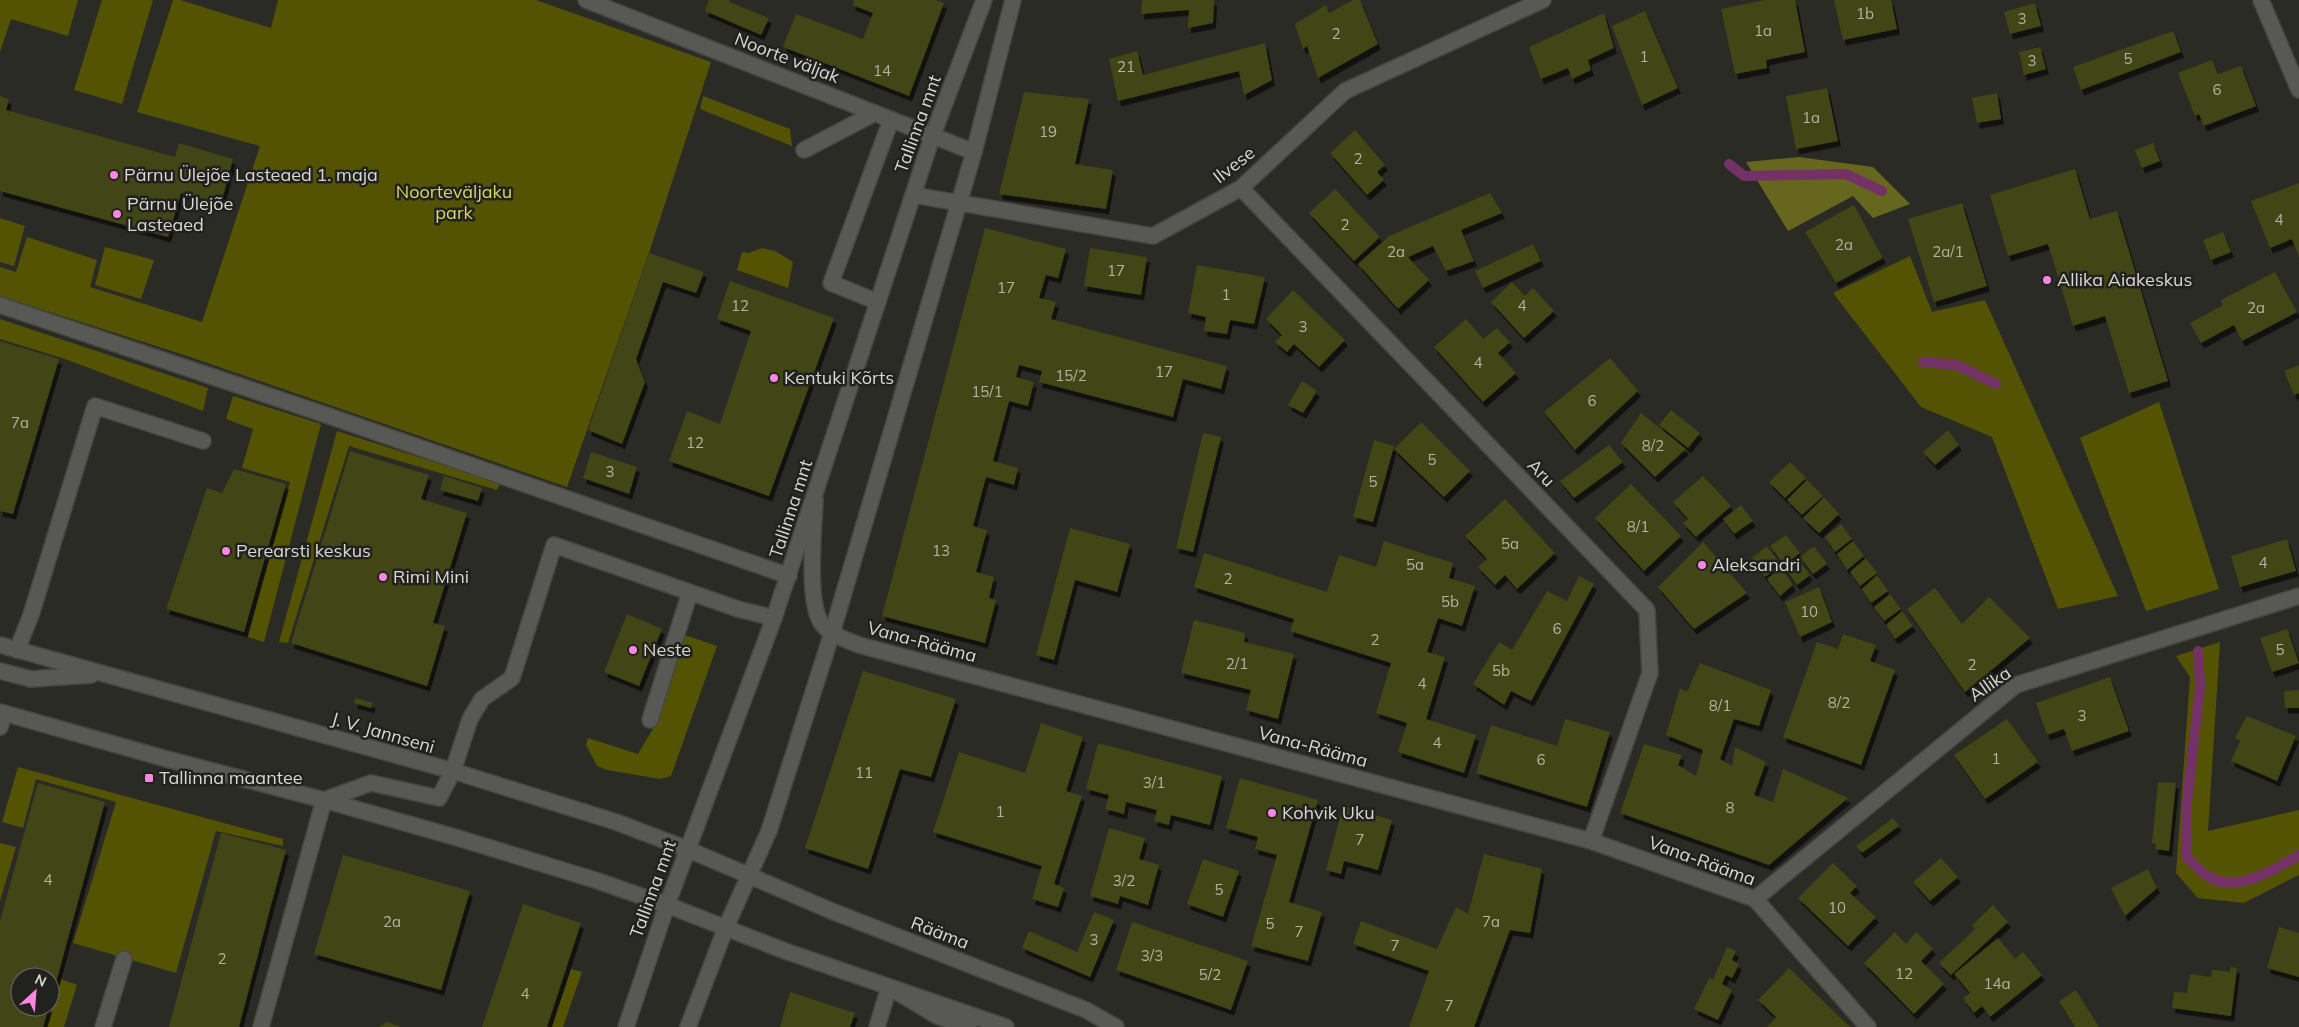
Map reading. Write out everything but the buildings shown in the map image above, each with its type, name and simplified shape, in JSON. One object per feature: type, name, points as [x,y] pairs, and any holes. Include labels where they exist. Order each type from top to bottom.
[{"type":"street","name":"Noorte väljak","points":[[586,0],[974,152]]},
{"type":"street","name":"Tallinna mnt","points":[[626,1027],[687,849],[789,576],[932,137],[984,0]]},
{"type":"street","points":[[688,1027],[726,927],[769,831],[832,633],[932,290],[960,202],[1013,0]]},
{"type":"street","name":"Ilvese","points":[[913,195],[1154,236],[1241,188],[1346,91],[1543,0]]},
{"type":"street","points":[[2261,0],[2299,90]]},
{"type":"street","points":[[804,150],[875,113]]},
{"type":"street","points":[[878,302],[831,283],[891,120]]},
{"type":"street","name":"Aru","points":[[1241,188],[1647,610],[1650,673],[1591,841]]},
{"type":"street","points":[[0,305],[320,413],[789,576]]},
{"type":"street","points":[[17,650],[31,615],[95,406],[203,441]]},
{"type":"street","name":"Vana-Rääma","points":[[815,496],[814,606],[822,624],[832,633],[859,645],[1591,841],[1755,899],[1868,1027]]},
{"type":"street","points":[[324,800],[371,783],[439,798],[452,771],[470,719],[482,698],[512,678],[554,545],[738,609],[774,618]]},
{"type":"street","points":[[650,720],[690,592]]},
{"type":"street","name":"Allika","points":[[1755,899],[2016,685],[2299,596]]},
{"type":"street","name":"J. V. Jannseni","points":[[0,645],[452,771],[616,822],[687,849],[749,877]]},
{"type":"street","points":[[0,671],[31,679],[103,674]]},
{"type":"street","points":[[1,718],[324,800],[458,838],[667,905],[785,951],[998,1026]]},
{"type":"street","points":[[261,1027],[324,800]]},
{"type":"street","name":"Rääma","points":[[749,877],[1086,1010],[1116,1027]]},
{"type":"street","points":[[103,1027],[124,959]]},
{"type":"street","points":[[877,1027],[889,987]]},
{"type":"street","points":[[889,987],[937,1016],[969,1027]]},
{"type":"green space","points":[[0,0],[78,0],[68,36],[11,19],[0,52]]},
{"type":"green space","points":[[102,0],[153,0],[122,104],[74,90]]},
{"type":"green space","name":"Noorteväljaku park","points":[[173,0],[180,0],[271,28],[278,0],[536,0],[711,62],[649,253],[567,487],[190,357],[0,296],[0,267],[16,272],[27,237],[97,260],[90,287],[202,322],[260,146],[137,112]]},
{"type":"green space","points":[[703,96],[790,129],[792,146],[700,109]]},
{"type":"green space","points":[[0,218],[25,226],[14,266],[0,262]]},
{"type":"green space","points":[[105,247],[154,260],[141,299],[95,285]]},
{"type":"green space","points":[[762,248],[775,251],[793,262],[788,288],[737,270],[742,252],[749,253]]},
{"type":"green space","points":[[1910,256],[1932,312],[1985,300],[2118,596],[2058,609],[1992,437],[1921,407],[1833,293]]},
{"type":"green space","points":[[0,319],[208,388],[203,411],[65,359],[0,339]]},
{"type":"green space","points":[[233,396],[321,424],[264,642],[248,637],[290,482],[242,468],[253,429],[226,419]]},
{"type":"green space","points":[[2159,402],[2219,589],[2146,611],[2080,438]]},
{"type":"green space","points":[[337,431],[500,483],[497,490],[349,446],[288,643],[279,642]]},
{"type":"green space","points":[[685,635],[717,646],[671,776],[660,779],[607,770],[597,766],[586,745],[588,738],[638,754],[657,722]]},
{"type":"green space","points":[[2220,642],[2208,831],[2299,810],[2299,875],[2244,903],[2198,898],[2176,873],[2190,677],[2176,656]]},
{"type":"green space","points":[[18,767],[283,839],[283,846],[216,831],[176,973],[73,943],[116,802],[36,779],[23,828],[2,822]]},
{"type":"green space","points":[[0,843],[16,847],[0,901]]},
{"type":"green space","points":[[571,969],[582,972],[563,1027],[552,1027]]},
{"type":"green space","points":[[61,979],[77,985],[64,1027],[47,1027],[50,1017],[60,1017]]},
{"type":"shaded area","points":[[1799,157],[1873,167],[1910,204],[1873,218],[1853,196],[1788,231],[1746,162]]},
{"type":"waterway","points":[[1729,164],[1744,176],[1846,174],[1882,191]]},
{"type":"waterway","points":[[1923,362],[1957,365],[1996,384]]},
{"type":"waterway","points":[[2198,651],[2200,686],[2187,803],[2186,856],[2209,877],[2220,881],[2232,882],[2256,878],[2299,855]]},
{"type":"place","name":"Pärnu Ülejõe Lasteaed 1. maja","points":[[114,175]]},
{"type":"place","name":"Pärnu Ülejõe Lasteaed","points":[[117,214]]},
{"type":"place","name":"Allika Aiakeskus","points":[[2047,280]]},
{"type":"place","name":"Kentuki Kõrts","points":[[774,378]]},
{"type":"place","name":"Perearsti keskus","points":[[226,551]]},
{"type":"place","name":"Aleksandri","points":[[1702,565]]},
{"type":"place","name":"Rimi Mini","points":[[383,577]]},
{"type":"place","name":"Neste","points":[[633,650]]},
{"type":"place","name":"Tallinna maantee","points":[[149,778]]},
{"type":"place","name":"Kohvik Uku","points":[[1272,813]]}]
